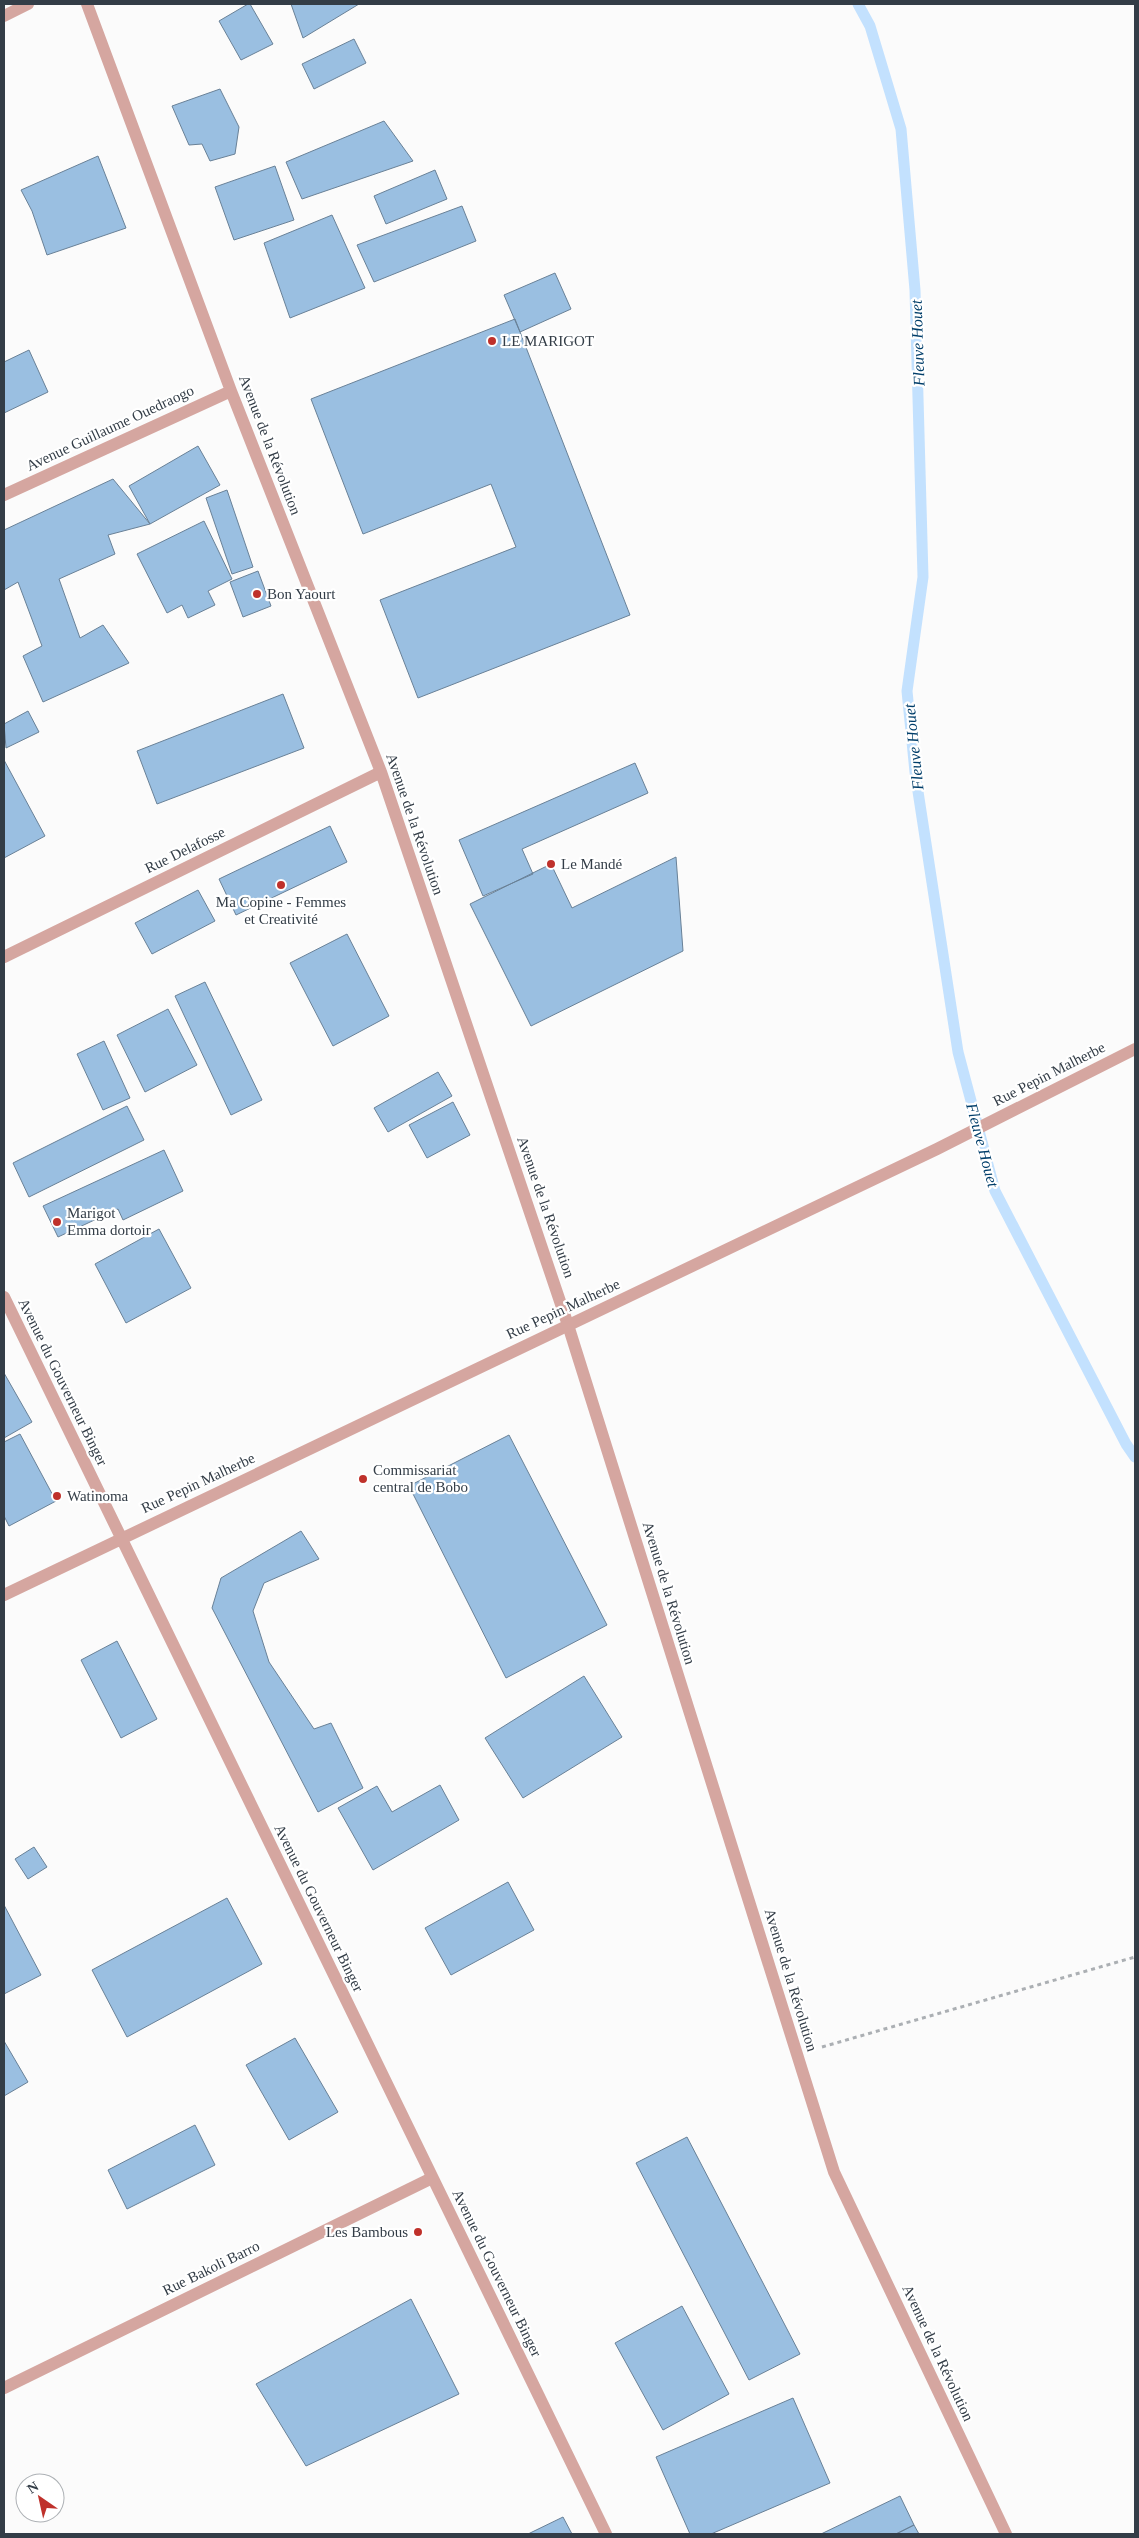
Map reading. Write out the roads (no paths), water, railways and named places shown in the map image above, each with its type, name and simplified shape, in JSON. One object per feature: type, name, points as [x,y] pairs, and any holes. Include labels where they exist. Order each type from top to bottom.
[{"type":"street","points":[[4,16],[28,4]]},
{"type":"street","name":"Avenue de la Révolution","points":[[87,4],[231,391],[381,772],[568,1325],[834,2172],[1006,2534]]},
{"type":"street","name":"Avenue Guillaume Ouedraogo","points":[[4,496],[231,391]]},
{"type":"street","name":"Rue Delafosse","points":[[4,958],[381,772]]},
{"type":"street","name":"Rue Pepin Malherbe","points":[[4,1595],[937,1149],[1135,1049]]},
{"type":"street","name":"Avenue du Gouverneur Binger","points":[[4,1297],[606,2534]]},
{"type":"street","name":"Rue Bakoli Barro","points":[[4,2388],[432,2178]]},
{"type":"waterway","name":"Fleuve Houet","points":[[858,4],[870,26],[901,129],[915,290],[923,577],[907,691],[915,772],[958,1052],[995,1191],[1126,1444],[1135,1457]]},
{"type":"place","name":"LE MARIGOT","points":[[492,341]]},
{"type":"place","name":"Bon Yaourt","points":[[257,594]]},
{"type":"place","name":"Le Mandé","points":[[551,864]]},
{"type":"place","name":"Ma Copine - Femmes et Creativité","points":[[281,885]]},
{"type":"place","name":"Marigot Emma dortoir","points":[[57,1222]]},
{"type":"place","name":"Commissariat central de Bobo","points":[[363,1479]]},
{"type":"place","name":"Watinoma","points":[[57,1496]]},
{"type":"place","name":"Les Bambous","points":[[418,2232]]}]
